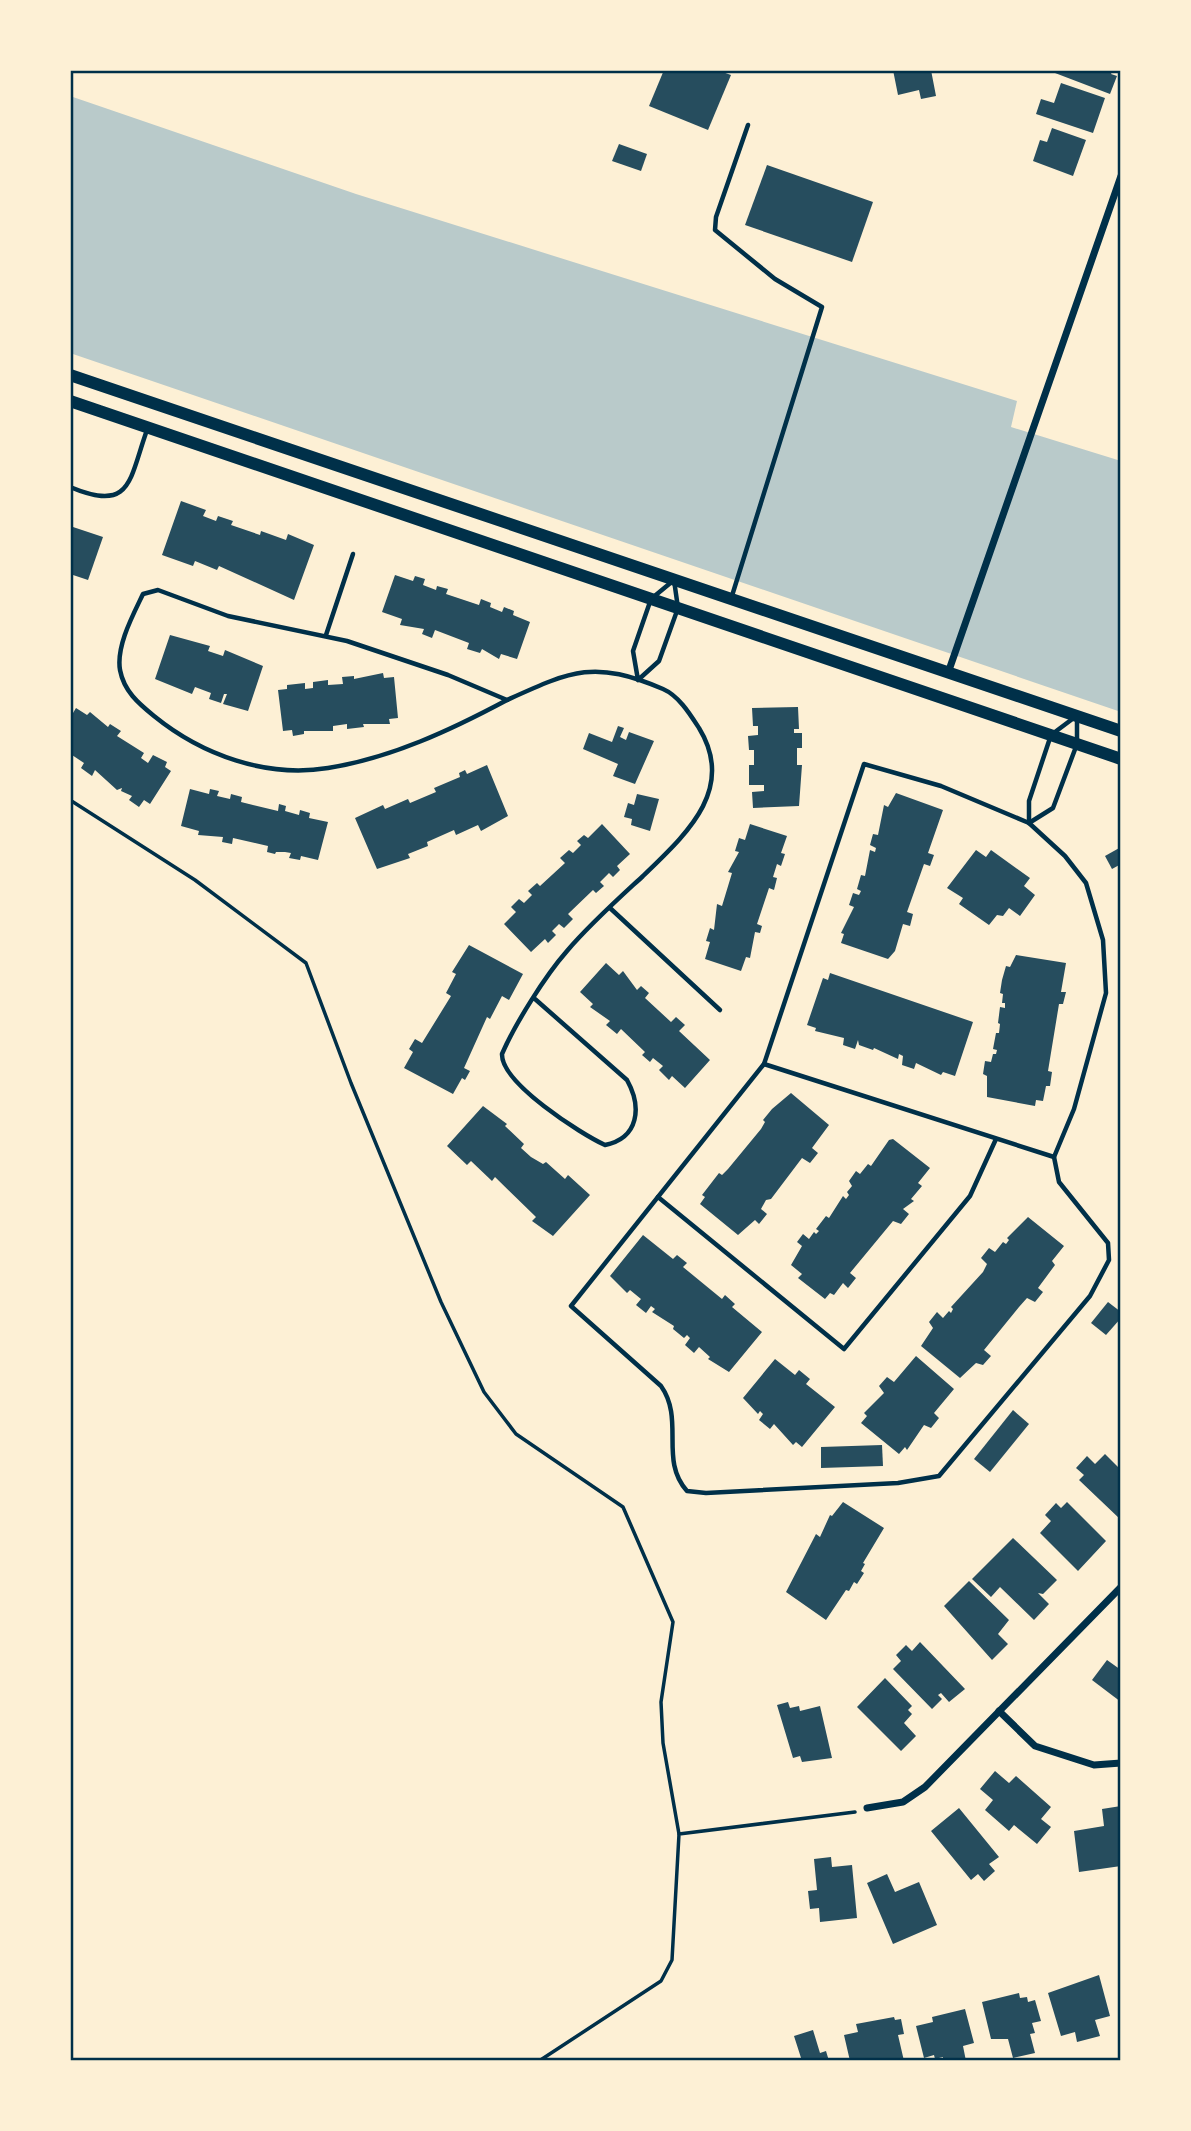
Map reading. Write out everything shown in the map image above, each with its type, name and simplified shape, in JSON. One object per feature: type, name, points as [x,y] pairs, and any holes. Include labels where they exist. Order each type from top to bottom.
[{"type":"main road","points":[[70,375],[1121,731]]},
{"type":"main road","points":[[70,401],[1121,759]]},
{"type":"street","points":[[947,673],[1121,176]]},
{"type":"street","points":[[867,1808],[903,1801],[925,1787],[1121,1587]]},
{"type":"street","points":[[999,1711],[1035,1745],[1094,1765],[1121,1763]]},
{"type":"lane","points":[[731,600],[822,307],[775,279],[715,230],[716,217],[748,125]]},
{"type":"lane","points":[[70,487],[93,497],[106,498],[116,495],[127,484],[148,428]]},
{"type":"lane","points":[[326,635],[353,555]]},
{"type":"lane","points":[[638,680],[633,651],[651,599],[674,580]]},
{"type":"lane","points":[[638,680],[659,661],[678,608],[674,580]]},
{"type":"lane","points":[[507,700],[412,662],[326,635],[246,620],[152,590],[143,594],[121,651],[120,666],[128,691],[166,726],[219,755],[270,768],[326,768],[357,762],[430,738],[563,676],[607,670],[666,690],[690,714],[712,755],[712,771],[700,813],[689,832],[563,956],[535,999],[506,1045],[503,1062],[538,1101],[589,1138],[606,1144],[624,1138],[635,1124],[636,1113],[633,1091],[627,1080],[535,999]]},
{"type":"lane","points":[[1029,823],[1029,801],[1051,735],[1077,716]]},
{"type":"lane","points":[[1029,823],[1053,808],[1077,744],[1077,716]]},
{"type":"lane","points":[[864,764],[942,786],[1029,823],[1065,856],[1086,883],[1103,940],[1106,993],[1077,1098],[1054,1157],[1059,1182],[1108,1243],[1110,1260],[1090,1296],[939,1476],[898,1483],[706,1493],[687,1491],[676,1479],[670,1399],[661,1386],[571,1306],[764,1064],[864,764]]},
{"type":"lane","points":[[610,908],[720,1010]]},
{"type":"lane","points":[[764,1064],[1054,1157]]},
{"type":"lane","points":[[658,1197],[844,1349],[970,1196],[996,1139]]},
{"type":"path","points":[[70,800],[195,880],[306,963],[351,1083],[441,1302],[484,1392],[516,1434],[623,1507],[673,1622],[661,1702],[663,1743],[679,1834],[672,1960],[661,1981],[539,2061]]},
{"type":"path","points":[[679,1834],[836,1816],[867,1808]]},
{"type":"shaded area","points":[[70,96],[356,194],[1017,401],[1011,427],[1121,461],[1121,712],[70,353]]},
{"type":"building","points":[[664,70],[717,70],[731,75],[708,130],[649,106]]},
{"type":"building","points":[[893,70],[931,70],[936,96],[921,99],[919,90],[898,95]]},
{"type":"building","points":[[1056,70],[1113,70],[1111,74],[1117,76],[1110,94],[1055,73]]},
{"type":"building","points":[[1061,83],[1105,98],[1093,133],[1036,114],[1041,99],[1054,103]]},
{"type":"building","points":[[1052,128],[1086,140],[1073,176],[1033,161],[1040,140],[1047,142]]},
{"type":"building","points":[[619,144],[647,154],[641,171],[612,161]]},
{"type":"building","points":[[767,165],[873,202],[852,262],[745,225]]},
{"type":"building","points":[[181,501],[206,510],[203,516],[216,521],[218,516],[233,521],[231,525],[260,535],[261,531],[286,540],[288,534],[314,545],[294,600],[219,566],[217,570],[195,561],[193,566],[162,555]]},
{"type":"building","points":[[70,526],[103,537],[88,580],[70,574]]},
{"type":"building","points":[[395,575],[413,581],[415,576],[425,579],[423,585],[436,590],[437,586],[448,589],[446,594],[479,605],[481,599],[491,603],[490,607],[502,612],[504,607],[514,611],[513,615],[530,622],[517,659],[501,654],[499,659],[482,649],[480,653],[467,649],[469,643],[435,630],[432,638],[422,634],[424,629],[400,625],[402,619],[382,612]]},
{"type":"building","points":[[170,635],[210,646],[208,651],[223,656],[225,650],[263,666],[248,711],[223,704],[227,694],[224,694],[221,703],[209,699],[211,693],[195,687],[192,694],[155,679]]},
{"type":"building","points":[[383,673],[384,678],[394,677],[398,718],[389,719],[390,724],[363,724],[364,727],[347,729],[347,724],[333,726],[333,731],[304,731],[304,734],[293,736],[292,730],[283,731],[278,690],[287,689],[287,685],[305,683],[305,689],[313,688],[313,682],[328,680],[328,685],[343,684],[342,677],[354,676],[354,679]]},
{"type":"building","points":[[798,707],[799,729],[794,729],[794,733],[802,733],[802,748],[797,748],[797,765],[802,765],[799,806],[753,808],[752,792],[764,791],[764,785],[749,785],[749,765],[754,765],[754,750],[749,750],[748,736],[758,735],[758,726],[753,726],[752,708]]},
{"type":"building","points":[[76,708],[87,715],[90,712],[108,727],[110,724],[121,731],[117,736],[144,753],[141,758],[148,763],[153,755],[167,762],[165,767],[171,771],[150,804],[144,800],[139,807],[129,800],[132,796],[121,791],[122,788],[117,790],[95,770],[92,776],[81,768],[84,763],[72,755],[70,758],[70,718]]},
{"type":"building","points":[[618,726],[624,728],[620,737],[626,740],[629,732],[654,741],[635,784],[613,776],[618,764],[583,749],[589,733],[612,742]]},
{"type":"building","points":[[487,765],[508,816],[481,831],[478,825],[456,835],[454,830],[427,842],[428,846],[408,854],[410,858],[377,869],[355,818],[383,805],[385,809],[408,799],[410,803],[436,792],[434,788],[460,777],[459,773],[465,770],[467,774]]},
{"type":"building","points":[[190,789],[209,794],[210,789],[219,791],[217,796],[230,799],[231,794],[242,797],[241,802],[278,811],[279,804],[286,806],[285,811],[299,815],[300,810],[310,813],[309,818],[328,822],[318,860],[301,856],[300,860],[289,858],[291,853],[267,852],[268,846],[233,838],[232,844],[222,842],[223,837],[198,835],[199,831],[181,826]]},
{"type":"building","points":[[896,793],[943,810],[928,853],[934,855],[930,866],[924,864],[907,912],[913,914],[910,926],[903,924],[895,951],[888,959],[841,943],[844,934],[841,933],[854,907],[849,905],[853,893],[859,895],[861,891],[857,889],[861,875],[865,876],[870,850],[875,852],[876,848],[870,845],[873,834],[878,835],[884,805],[888,807]]},
{"type":"building","points":[[637,794],[659,799],[650,831],[631,825],[632,819],[624,817],[628,803],[634,805]]},
{"type":"building","points":[[602,824],[630,854],[617,866],[620,870],[613,877],[609,873],[600,882],[604,886],[596,893],[593,890],[568,914],[573,919],[564,928],[559,924],[552,931],[556,935],[548,943],[545,939],[531,952],[504,924],[516,912],[511,907],[519,899],[524,903],[532,895],[528,891],[537,883],[540,886],[565,863],[560,858],[569,850],[573,853],[581,845],[577,841],[584,835],[588,838]]},
{"type":"building","points":[[750,824],[787,836],[781,853],[785,854],[781,866],[777,864],[773,877],[777,878],[774,890],[769,888],[757,924],[762,926],[760,933],[755,932],[750,958],[746,957],[741,971],[705,959],[710,942],[706,941],[710,928],[714,930],[717,904],[722,906],[732,873],[728,872],[739,852],[735,851],[739,838],[745,840]]},
{"type":"building","points":[[1121,847],[1121,864],[1112,869],[1105,856]]},
{"type":"building","points":[[976,850],[986,857],[991,850],[1030,878],[1024,886],[1035,895],[1020,916],[1009,908],[1003,916],[997,915],[989,925],[959,904],[963,898],[947,888]]},
{"type":"building","points":[[469,945],[523,974],[509,1000],[502,996],[490,1019],[487,1017],[464,1068],[470,1071],[465,1080],[462,1078],[453,1094],[404,1068],[413,1052],[409,1049],[415,1039],[422,1043],[451,996],[446,993],[456,974],[452,972]]},
{"type":"building","points":[[1016,955],[1066,963],[1061,992],[1066,992],[1063,1004],[1059,1004],[1048,1071],[1052,1072],[1050,1086],[1046,1086],[1043,1101],[1036,1100],[1035,1106],[987,1097],[987,1076],[983,1074],[985,1061],[991,1062],[993,1054],[996,1054],[997,1050],[993,1049],[996,1033],[999,1033],[1000,1007],[1005,1008],[1005,1003],[1002,1003],[1003,994],[1000,993],[1002,980],[1006,966],[1010,967]]},
{"type":"building","points":[[606,963],[619,975],[623,971],[637,990],[641,986],[649,993],[645,998],[671,1022],[676,1017],[685,1025],[679,1031],[710,1060],[685,1088],[672,1076],[669,1080],[659,1070],[663,1066],[653,1058],[650,1062],[642,1055],[645,1052],[621,1029],[617,1034],[606,1025],[610,1021],[590,1007],[593,1004],[580,992]]},
{"type":"building","points":[[830,973],[973,1022],[955,1076],[943,1072],[941,1075],[916,1063],[914,1069],[902,1065],[903,1056],[899,1054],[898,1059],[874,1048],[873,1050],[859,1045],[858,1040],[855,1049],[843,1045],[844,1038],[815,1031],[816,1028],[807,1025],[823,978],[828,980]]},
{"type":"building","points":[[791,1093],[829,1125],[812,1148],[818,1153],[810,1163],[802,1158],[771,1199],[766,1200],[761,1209],[767,1214],[759,1224],[755,1220],[738,1235],[700,1204],[705,1197],[702,1195],[761,1129],[765,1122],[763,1120],[772,1109]]},
{"type":"building","points":[[483,1106],[507,1124],[505,1126],[524,1144],[521,1148],[531,1157],[543,1164],[546,1162],[565,1179],[568,1175],[590,1195],[553,1236],[532,1221],[536,1217],[495,1177],[492,1181],[471,1161],[467,1165],[447,1146]]},
{"type":"building","points":[[893,1139],[930,1168],[918,1183],[922,1186],[911,1199],[914,1201],[903,1209],[909,1214],[901,1224],[893,1221],[850,1273],[856,1278],[848,1288],[843,1283],[834,1295],[830,1293],[825,1299],[798,1278],[802,1274],[791,1265],[802,1246],[797,1242],[803,1234],[809,1239],[814,1232],[816,1234],[819,1231],[816,1229],[826,1216],[829,1218],[843,1196],[846,1199],[849,1195],[847,1192],[852,1186],[849,1181],[856,1171],[860,1174],[868,1164],[871,1166],[889,1140]]},
{"type":"building","points":[[1028,1217],[1064,1246],[1052,1261],[1055,1265],[1038,1288],[1043,1292],[1035,1302],[1027,1298],[1019,1307],[984,1350],[991,1356],[983,1365],[976,1363],[960,1378],[921,1346],[933,1328],[929,1322],[937,1312],[943,1318],[949,1311],[951,1313],[951,1307],[983,1272],[987,1264],[981,1258],[989,1248],[995,1252],[1003,1242],[1006,1244],[1009,1240],[1007,1238]]},
{"type":"building","points":[[643,1235],[673,1259],[677,1255],[687,1263],[683,1267],[722,1299],[725,1295],[735,1304],[732,1307],[762,1332],[729,1372],[708,1359],[710,1357],[699,1347],[694,1353],[685,1345],[690,1338],[687,1335],[684,1338],[673,1329],[674,1326],[652,1312],[655,1309],[651,1306],[646,1313],[636,1305],[641,1299],[630,1290],[627,1293],[610,1276]]},
{"type":"building","points":[[1108,1302],[1121,1312],[1121,1318],[1106,1335],[1091,1323]]},
{"type":"building","points":[[916,1356],[954,1389],[934,1413],[939,1418],[931,1428],[924,1425],[907,1450],[905,1447],[899,1454],[861,1423],[867,1416],[864,1413],[884,1393],[879,1386],[887,1377],[894,1382]]},
{"type":"building","points":[[775,1359],[795,1375],[799,1370],[810,1379],[806,1384],[835,1407],[802,1447],[796,1442],[793,1445],[774,1424],[770,1429],[759,1420],[763,1414],[760,1411],[758,1414],[743,1398]]},
{"type":"building","points":[[1013,1410],[1029,1424],[990,1472],[974,1459]]},
{"type":"building","points":[[882,1445],[883,1466],[821,1468],[821,1447]]},
{"type":"building","points":[[1105,1454],[1121,1470],[1121,1520],[1079,1480],[1084,1475],[1076,1468],[1087,1456],[1095,1464]]},
{"type":"building","points":[[843,1502],[884,1528],[863,1563],[865,1564],[861,1571],[864,1573],[857,1584],[854,1582],[849,1591],[846,1590],[826,1620],[786,1592],[816,1534],[820,1537],[830,1515],[832,1516]]},
{"type":"building","points":[[1067,1502],[1106,1541],[1078,1571],[1040,1533],[1051,1521],[1045,1515],[1056,1503],[1061,1508]]},
{"type":"building","points":[[1013,1538],[1057,1580],[1043,1594],[1038,1593],[1049,1604],[1034,1620],[1000,1587],[991,1597],[972,1579]]},
{"type":"building","points":[[969,1581],[1009,1620],[998,1634],[1008,1644],[992,1660],[944,1606]]},
{"type":"building","points":[[920,1642],[965,1689],[949,1702],[941,1693],[938,1695],[942,1699],[932,1709],[893,1669],[901,1661],[896,1655],[906,1645],[912,1651]]},
{"type":"building","points":[[1107,1660],[1121,1670],[1121,1702],[1092,1680]]},
{"type":"building","points":[[885,1678],[912,1706],[908,1710],[912,1714],[904,1723],[916,1736],[901,1751],[857,1707]]},
{"type":"building","points":[[788,1702],[790,1708],[799,1706],[800,1711],[820,1706],[832,1758],[802,1762],[800,1756],[793,1758],[777,1705]]},
{"type":"building","points":[[995,1771],[1009,1783],[1016,1776],[1051,1807],[1041,1819],[1051,1827],[1037,1844],[1014,1825],[1009,1831],[985,1810],[993,1800],[980,1789]]},
{"type":"building","points":[[1121,1806],[1121,1866],[1079,1872],[1074,1831],[1104,1826],[1102,1809]]},
{"type":"building","points":[[959,1808],[999,1857],[989,1864],[995,1871],[984,1881],[978,1874],[971,1880],[931,1831]]},
{"type":"building","points":[[831,1857],[832,1867],[852,1865],[857,1918],[820,1922],[819,1908],[810,1909],[808,1891],[817,1890],[814,1859]]},
{"type":"building","points":[[887,1874],[895,1892],[919,1882],[937,1925],[893,1944],[867,1883]]},
{"type":"building","points":[[1099,1975],[1110,2016],[1095,2020],[1100,2036],[1077,2042],[1075,2032],[1061,2036],[1048,1993]]},
{"type":"building","points":[[1019,1993],[1020,1998],[1027,1997],[1028,2002],[1035,2000],[1041,2021],[1032,2023],[1035,2033],[1030,2034],[1035,2053],[1013,2058],[1008,2039],[991,2039],[982,2002]]},
{"type":"building","points":[[965,2009],[974,2043],[963,2046],[966,2061],[943,2061],[943,2057],[935,2059],[934,2055],[924,2058],[916,2026],[933,2022],[932,2017]]},
{"type":"building","points":[[894,2017],[895,2020],[901,2019],[904,2034],[898,2035],[904,2061],[850,2061],[844,2035],[858,2032],[856,2024]]},
{"type":"building","points":[[813,2030],[820,2053],[826,2051],[829,2061],[802,2061],[794,2036]]}]
